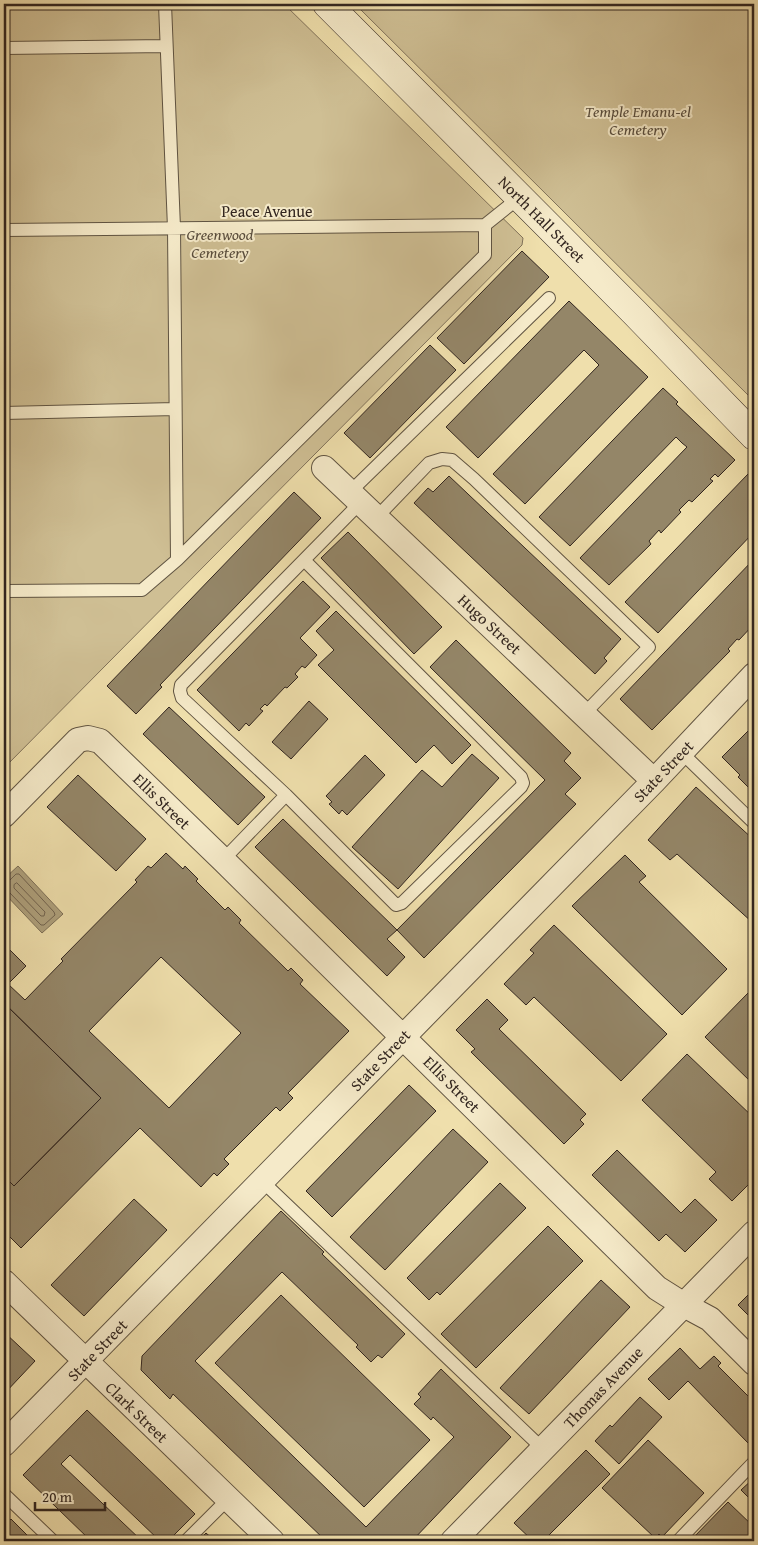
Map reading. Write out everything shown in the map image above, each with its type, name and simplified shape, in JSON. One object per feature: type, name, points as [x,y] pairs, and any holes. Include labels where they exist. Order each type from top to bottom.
[{"type":"street","name":"North Hall Street","points":[[327,4],[751,425]]},
{"type":"street","name":"Hugo Street","points":[[324,468],[654,781]]},
{"type":"street","name":"State Street","points":[[4,1444],[654,781],[754,675]]},
{"type":"street","name":"Ellis Street","points":[[4,815],[78,740],[88,738],[100,741],[657,1288],[710,1319],[754,1363]]},
{"type":"street","name":"Thomas Avenue","points":[[453,1541],[754,1233]]},
{"type":"street","name":"Clark Street","points":[[4,1282],[272,1541]]},
{"type":"lane","points":[[165,4],[174,228],[177,560]]},
{"type":"lane","points":[[4,48],[166,46]]},
{"type":"lane","points":[[4,591],[142,590],[177,560],[485,255],[485,225],[520,197]]},
{"type":"lane","name":"Peace Avenue","points":[[4,230],[485,225]]},
{"type":"lane","points":[[304,560],[521,777],[523,783],[402,903],[396,905],[286,795],[182,698],[181,685],[304,560],[363,503],[549,298]]},
{"type":"lane","points":[[4,413],[175,409]]},
{"type":"lane","points":[[363,503],[429,463],[442,459],[452,460],[474,479],[649,647],[584,714]]},
{"type":"lane","points":[[681,752],[754,823]]},
{"type":"lane","points":[[223,860],[286,795]]},
{"type":"lane","points":[[262,1181],[543,1449]]},
{"type":"lane","points":[[678,1541],[754,1462]]},
{"type":"lane","points":[[4,1494],[53,1541]]},
{"type":"lane","points":[[186,1541],[228,1499]]},
{"type":"green space","name":"Greenwood Cemetery","points":[[4,4],[284,4],[523,238],[522,245],[4,768]]},
{"type":"green space","name":"Temple Emanu-el Cemetery","points":[[355,4],[754,4],[754,401]]},
{"type":"water","points":[[18,866],[63,914],[42,933],[4,893],[4,879]]},
{"type":"building","points":[[522,251],[549,277],[464,364],[437,338]]},
{"type":"building","points":[[569,301],[648,377],[525,504],[493,474],[599,365],[584,350],[478,458],[446,427]]},
{"type":"building","points":[[430,345],[456,370],[370,458],[344,433]]},
{"type":"building","points":[[663,388],[678,402],[676,404],[735,460],[718,477],[715,474],[710,479],[713,481],[692,502],[689,500],[679,510],[681,512],[661,533],[659,530],[649,541],[651,544],[609,585],[580,558],[687,447],[676,437],[570,546],[539,517]]},
{"type":"building","points":[[748,474],[754,480],[754,532],[658,633],[625,602]]},
{"type":"building","points":[[449,476],[621,639],[604,658],[607,661],[595,674],[414,503],[428,488],[433,492]]},
{"type":"building","points":[[294,492],[321,518],[160,685],[162,687],[136,714],[107,686]]},
{"type":"building","points":[[348,532],[442,627],[414,654],[321,558]]},
{"type":"building","points":[[754,559],[754,624],[739,640],[737,639],[728,649],[730,651],[652,730],[620,699]]},
{"type":"building","points":[[303,581],[330,607],[300,638],[317,655],[305,668],[302,666],[295,674],[298,677],[287,688],[285,687],[267,706],[265,704],[260,709],[263,711],[249,726],[246,723],[239,731],[197,690]]},
{"type":"building","points":[[336,611],[471,745],[452,764],[434,745],[416,763],[318,665],[334,650],[316,631]]},
{"type":"building","points":[[456,640],[571,753],[564,761],[581,778],[565,794],[576,804],[424,958],[397,930],[545,780],[430,667]]},
{"type":"building","points":[[309,701],[328,719],[291,759],[272,742]]},
{"type":"building","points":[[169,707],[265,797],[238,825],[143,734]]},
{"type":"building","points":[[754,727],[754,793],[722,757]]},
{"type":"building","points":[[472,754],[499,778],[398,889],[352,847],[422,770],[442,787]]},
{"type":"building","points":[[365,755],[385,775],[347,815],[342,810],[339,814],[329,804],[332,802],[326,796]]},
{"type":"building","points":[[78,775],[146,839],[116,871],[47,807]]},
{"type":"building","points":[[696,787],[754,840],[753,923],[677,854],[670,860],[648,840]]},
{"type":"building","points":[[283,819],[397,930],[387,939],[405,957],[387,976],[255,847]]},
{"type":"building","points":[[166,853],[183,869],[185,866],[198,879],[196,881],[225,910],[228,907],[241,920],[239,923],[288,971],[291,968],[303,980],[300,984],[349,1031],[288,1093],[293,1098],[280,1111],[276,1107],[224,1159],[229,1164],[217,1176],[214,1173],[201,1187],[140,1128],[21,1248],[4,1231],[4,1176],[14,1186],[101,1098],[4,1003],[4,944],[26,966],[8,984],[25,1000],[63,961],[61,959],[137,882],[135,880],[148,866],[151,868]],"holes":[[[161,957],[241,1033],[169,1108],[89,1031]]]},
{"type":"building","points":[[625,855],[646,876],[639,882],[727,969],[682,1015],[572,906]]},
{"type":"building","points":[[554,925],[667,1034],[621,1081],[534,997],[526,1005],[504,984],[534,953],[530,950]]},
{"type":"building","points":[[749,992],[754,997],[754,1085],[705,1037]]},
{"type":"building","points":[[487,999],[508,1020],[499,1029],[586,1114],[580,1120],[584,1124],[564,1144],[471,1052],[475,1049],[456,1030]]},
{"type":"building","points":[[4,1003],[101,1098],[14,1186],[4,1176]]},
{"type":"building","points":[[687,1054],[754,1118],[754,1179],[732,1201],[709,1179],[716,1172],[642,1100]]},
{"type":"building","points":[[409,1085],[436,1111],[332,1217],[306,1191]]},
{"type":"building","points":[[453,1129],[488,1162],[385,1270],[350,1237]]},
{"type":"building","points":[[617,1150],[681,1213],[695,1199],[717,1220],[685,1252],[666,1234],[659,1241],[592,1175]]},
{"type":"building","points":[[500,1183],[526,1208],[440,1295],[437,1292],[429,1300],[407,1278]]},
{"type":"building","points":[[134,1199],[167,1230],[84,1316],[51,1285]]},
{"type":"building","points":[[281,1211],[324,1252],[322,1254],[405,1334],[382,1358],[378,1355],[371,1362],[356,1347],[358,1345],[282,1272],[195,1361],[366,1527],[454,1437],[433,1417],[431,1420],[414,1404],[421,1397],[418,1394],[441,1369],[511,1437],[412,1541],[326,1541],[173,1394],[170,1399],[141,1370],[142,1356]]},
{"type":"building","points":[[548,1226],[583,1261],[476,1368],[441,1334]]},
{"type":"building","points":[[601,1280],[630,1307],[529,1414],[500,1388]]},
{"type":"building","points":[[754,1289],[754,1321],[738,1305]]},
{"type":"building","points":[[281,1295],[430,1440],[364,1507],[215,1363]]},
{"type":"building","points":[[4,1332],[35,1361],[4,1394]]},
{"type":"building","points":[[680,1348],[700,1369],[714,1356],[721,1363],[718,1366],[754,1402],[754,1442],[752,1439],[748,1443],[688,1381],[669,1400],[648,1379]]},
{"type":"building","points":[[640,1397],[662,1417],[619,1464],[595,1441],[610,1425],[612,1427]]},
{"type":"building","points":[[87,1410],[195,1514],[168,1541],[160,1541],[70,1455],[61,1464],[142,1541],[91,1541],[23,1475]]},
{"type":"building","points":[[648,1440],[704,1493],[662,1537],[659,1534],[655,1538],[602,1488]]},
{"type":"building","points":[[586,1450],[610,1474],[547,1537],[545,1536],[540,1541],[533,1541],[514,1523]]},
{"type":"building","points":[[754,1478],[754,1503],[741,1490]]},
{"type":"building","points":[[728,1502],[754,1527],[754,1531],[744,1541],[690,1541]]},
{"type":"building","points":[[4,1515],[9,1521],[11,1519],[33,1541],[4,1541]]},
{"type":"building","points":[[206,1533],[215,1541],[198,1541]]}]
